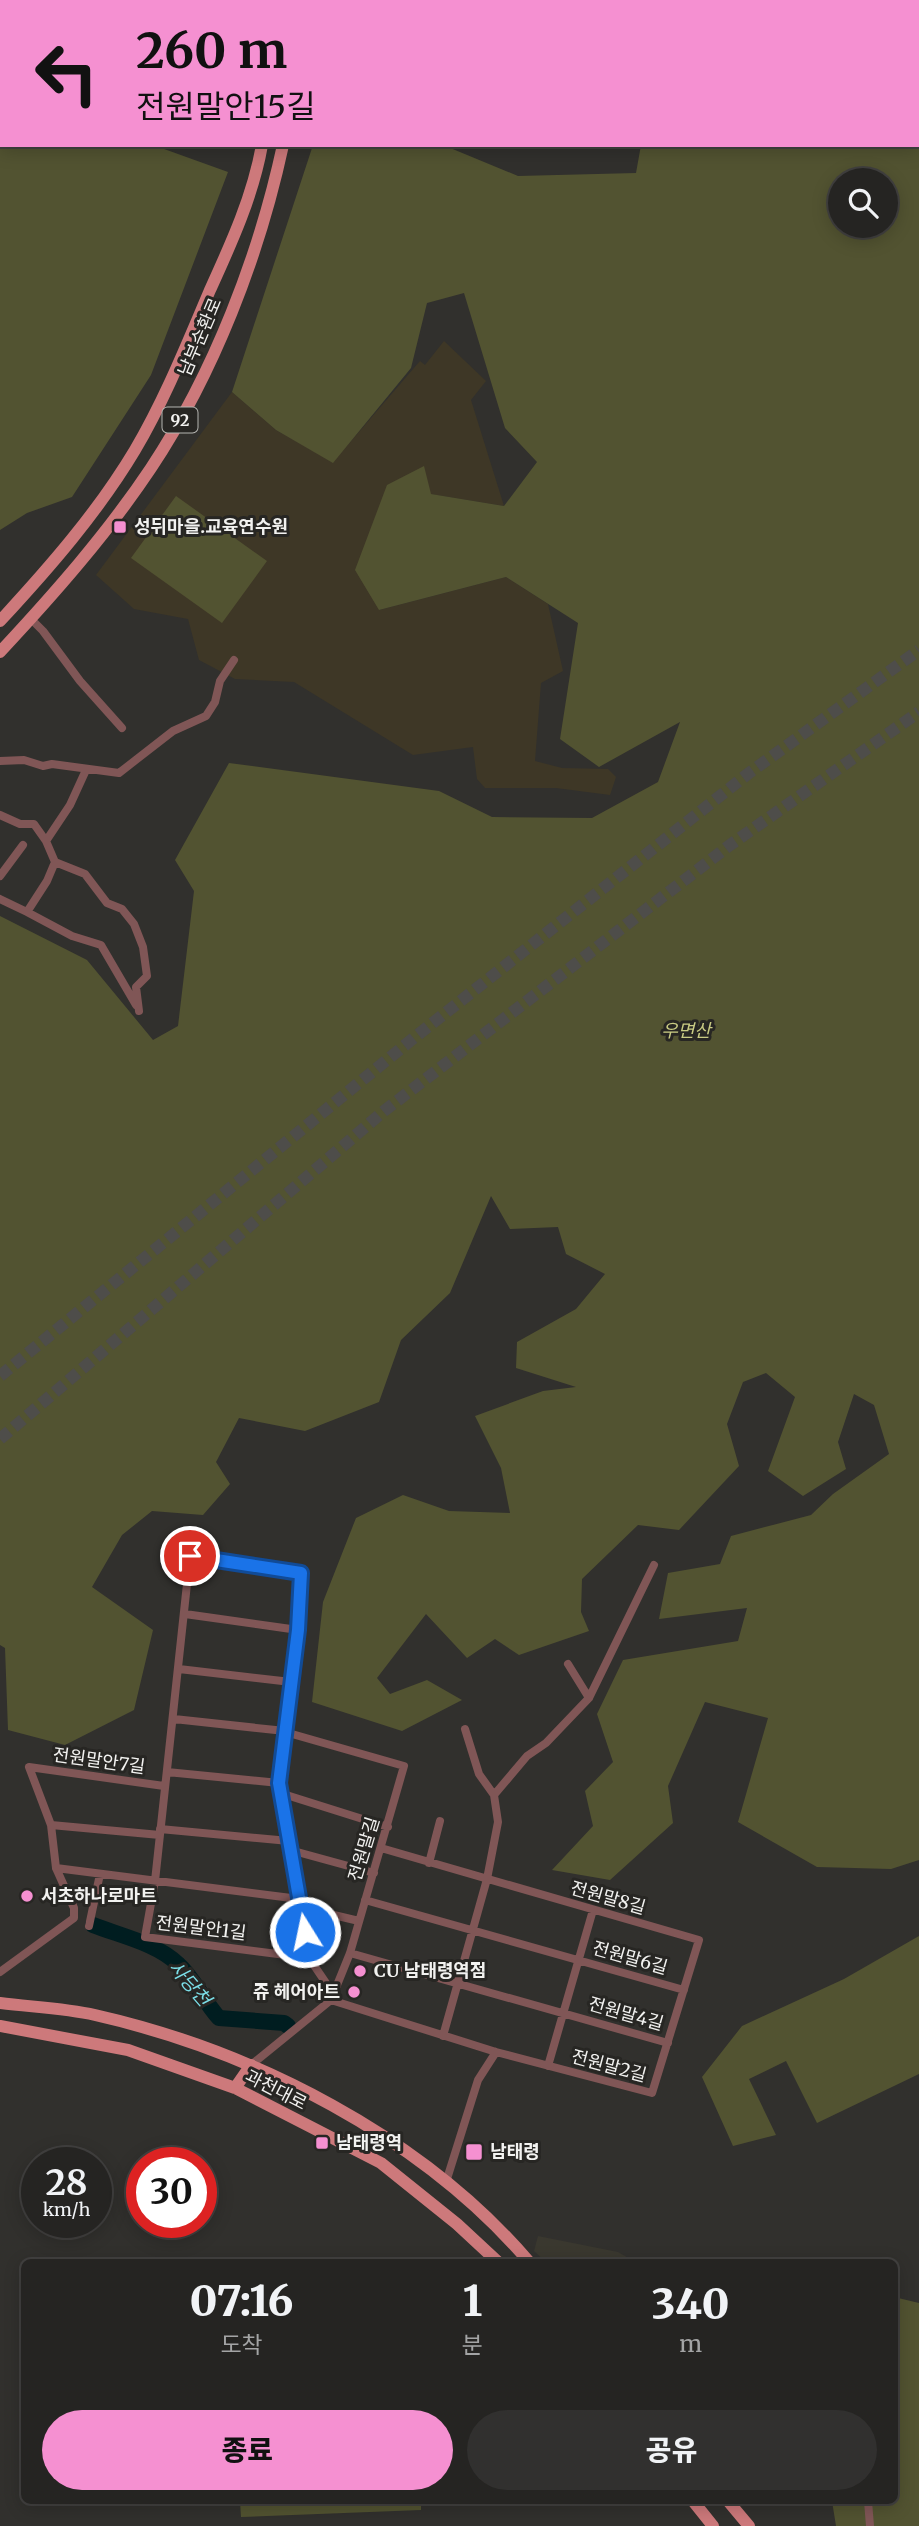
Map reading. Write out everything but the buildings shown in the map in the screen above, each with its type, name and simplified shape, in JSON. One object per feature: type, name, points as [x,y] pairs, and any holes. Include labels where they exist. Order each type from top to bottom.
[{"type":"main road","name":"남부순환로","points":[[0,621],[71,541],[141,440],[170,383],[239,224],[261,147]]},
{"type":"main road","name":"남부순환로","points":[[0,652],[80,563],[153,466],[186,410],[207,370],[244,278],[276,177],[283,147]]},
{"type":"main road","name":"과천대로","points":[[0,2003],[92,2014],[155,2031],[280,2077],[332,2105],[446,2182],[476,2207],[526,2259]]},
{"type":"main road","name":"과천대로","points":[[0,2026],[128,2050],[235,2088],[381,2164],[457,2224],[495,2259]]},
{"type":"main road","points":[[235,2088],[251,2065]]},
{"type":"main road","points":[[695,2504],[713,2526]]},
{"type":"main road","points":[[730,2504],[748,2526]]},
{"type":"street","points":[[31,619],[80,681],[122,728]]},
{"type":"street","points":[[0,761],[24,760],[43,766],[52,764],[119,773],[173,731],[206,716],[215,702],[220,681],[234,660]]},
{"type":"street","points":[[46,841],[70,805],[86,770]]},
{"type":"street","points":[[0,816],[20,824],[34,824],[46,841],[55,862],[85,874],[107,903],[122,909],[134,924],[143,947],[146,976],[136,987],[139,1011],[101,945],[72,936],[0,899]]},
{"type":"street","points":[[0,876],[23,845]]},
{"type":"street","points":[[27,912],[47,881],[55,862]]},
{"type":"street","name":"전원말안7길","points":[[279,1783],[167,1772],[190,1556],[301,1573],[298,1630]]},
{"type":"street","points":[[494,1795],[527,1756],[547,1743],[589,1698],[654,1565]]},
{"type":"street","points":[[185,1614],[298,1630],[279,1783],[309,1958],[326,1983],[331,2000]]},
{"type":"street","points":[[568,1664],[589,1698]]},
{"type":"street","points":[[179,1669],[291,1682]]},
{"type":"street","points":[[174,1719],[285,1731]]},
{"type":"street","points":[[443,2036],[487,1879],[498,1822],[494,1795],[479,1774],[465,1729]]},
{"type":"street","name":"전원말길","points":[[251,2065],[331,2000],[350,1953],[404,1766],[285,1731]]},
{"type":"street","name":"전원말안7길","points":[[51,1825],[29,1767],[164,1786]]},
{"type":"street","points":[[155,1881],[167,1772]]},
{"type":"street","points":[[280,1793],[388,1827]]},
{"type":"street","points":[[429,1863],[440,1821]]},
{"type":"street","points":[[0,1972],[74,1918],[74,1908],[56,1868],[51,1825],[160,1832],[290,1846],[374,1873]]},
{"type":"street","name":"전원말8길","points":[[382,1848],[699,1940],[693,1962]]},
{"type":"street","points":[[56,1868],[300,1903],[359,1921]]},
{"type":"street","points":[[89,1926],[100,1874]]},
{"type":"street","name":"전원말안1길","points":[[155,1881],[145,1937],[309,1958]]},
{"type":"street","name":"전원말6길","points":[[365,1900],[684,1990],[693,1962]]},
{"type":"street","name":"전원말6길","points":[[578,1959],[593,1910]]},
{"type":"street","name":"전원말4길","points":[[350,1953],[668,2043],[684,1990]]},
{"type":"street","name":"전원말4길","points":[[563,2013],[578,1959]]},
{"type":"street","name":"전원말2길","points":[[331,2000],[496,2052],[652,2094],[668,2043]]},
{"type":"street","name":"전원말2길","points":[[548,2066],[563,2013]]},
{"type":"street","points":[[446,2182],[478,2080],[496,2052]]},
{"type":"street","points":[[868,2504],[870,2526]]},
{"type":"shaded area","points":[[444,341],[486,381],[471,400],[504,506],[430,494],[379,610],[506,577],[548,604],[563,671],[541,683],[535,761],[562,768],[608,769],[616,777],[610,795],[556,788],[485,788],[477,779],[473,747],[413,755],[294,682],[235,679],[199,660],[188,619],[134,609],[96,575],[232,392],[276,430],[333,462],[420,361],[425,365]]},
{"type":"shaded area","points":[[538,2236],[618,2252],[630,2259],[543,2259],[534,2251]]},
{"type":"green space","points":[[0,147],[159,147],[228,172],[151,375],[72,497],[27,513],[0,530]]},
{"type":"green space","name":"우면산","points":[[312,147],[448,147],[518,176],[636,173],[641,147],[919,147],[919,1860],[891,1869],[817,1867],[738,1822],[768,1718],[705,1702],[668,1786],[673,1823],[610,1880],[552,1870],[593,1826],[585,1791],[613,1762],[597,1714],[623,1660],[738,1641],[747,1608],[659,1619],[668,1573],[720,1564],[731,1536],[811,1515],[833,1494],[889,1454],[874,1405],[854,1394],[838,1442],[846,1469],[803,1496],[768,1471],[795,1397],[766,1373],[743,1382],[727,1424],[739,1466],[679,1530],[638,1525],[582,1579],[581,1612],[589,1631],[519,1655],[495,1639],[467,1658],[426,1614],[377,1678],[390,1694],[427,1680],[462,1700],[402,1731],[312,1702],[323,1602],[356,1518],[403,1495],[449,1511],[510,1513],[501,1468],[475,1416],[543,1391],[576,1387],[516,1368],[517,1342],[576,1309],[605,1274],[566,1254],[558,1227],[510,1229],[491,1196],[450,1293],[401,1340],[379,1402],[305,1431],[239,1418],[216,1462],[230,1484],[203,1515],[152,1511],[122,1535],[92,1587],[153,1630],[134,1710],[65,1745],[8,1730],[5,1648],[0,1645],[0,916],[87,960],[153,1040],[178,1026],[194,891],[175,860],[229,763],[439,791],[492,817],[592,818],[658,782],[680,722],[599,767],[560,739],[578,623],[506,577],[379,610],[355,570],[387,485],[424,466],[431,494],[504,506],[537,462],[505,428],[464,293],[427,303],[411,368],[333,463],[276,430],[232,392]]},
{"type":"green space","points":[[176,496],[267,561],[222,623],[131,558]]},
{"type":"green space","points":[[919,1936],[919,2074],[817,2123],[786,2061],[749,2079],[776,2135],[733,2146],[702,2077],[742,2026],[844,1979]]},
{"type":"green space","points":[[898,2298],[919,2303],[919,2526],[836,2526],[832,2504],[898,2504]]},
{"type":"green space","points":[[240,2504],[421,2504],[421,2510],[241,2517]]},
{"type":"waterway","name":"사당천","points":[[93,1925],[149,1945],[169,1957],[189,1977],[219,2018],[284,2023],[288,2026]]},
{"type":"tunnel","points":[[0,1376],[415,1037],[749,773],[919,650]]},
{"type":"tunnel","points":[[0,1439],[384,1111],[730,845],[919,712]]},
{"type":"place","name":"성뒤마을.교육연수원","points":[[120,527]]},
{"type":"place","name":"서초하나로마트","points":[[27,1896]]},
{"type":"place","name":"CU 남태령역점","points":[[360,1971]]},
{"type":"place","name":"쥬 헤어아트","points":[[354,1992]]},
{"type":"place","name":"남태령역","points":[[322,2143]]},
{"type":"place","name":"남태령","points":[[474,2152]]},
{"type":"route","points":[[190,1556],[301,1573],[298,1630],[279,1783],[305,1932]]}]
